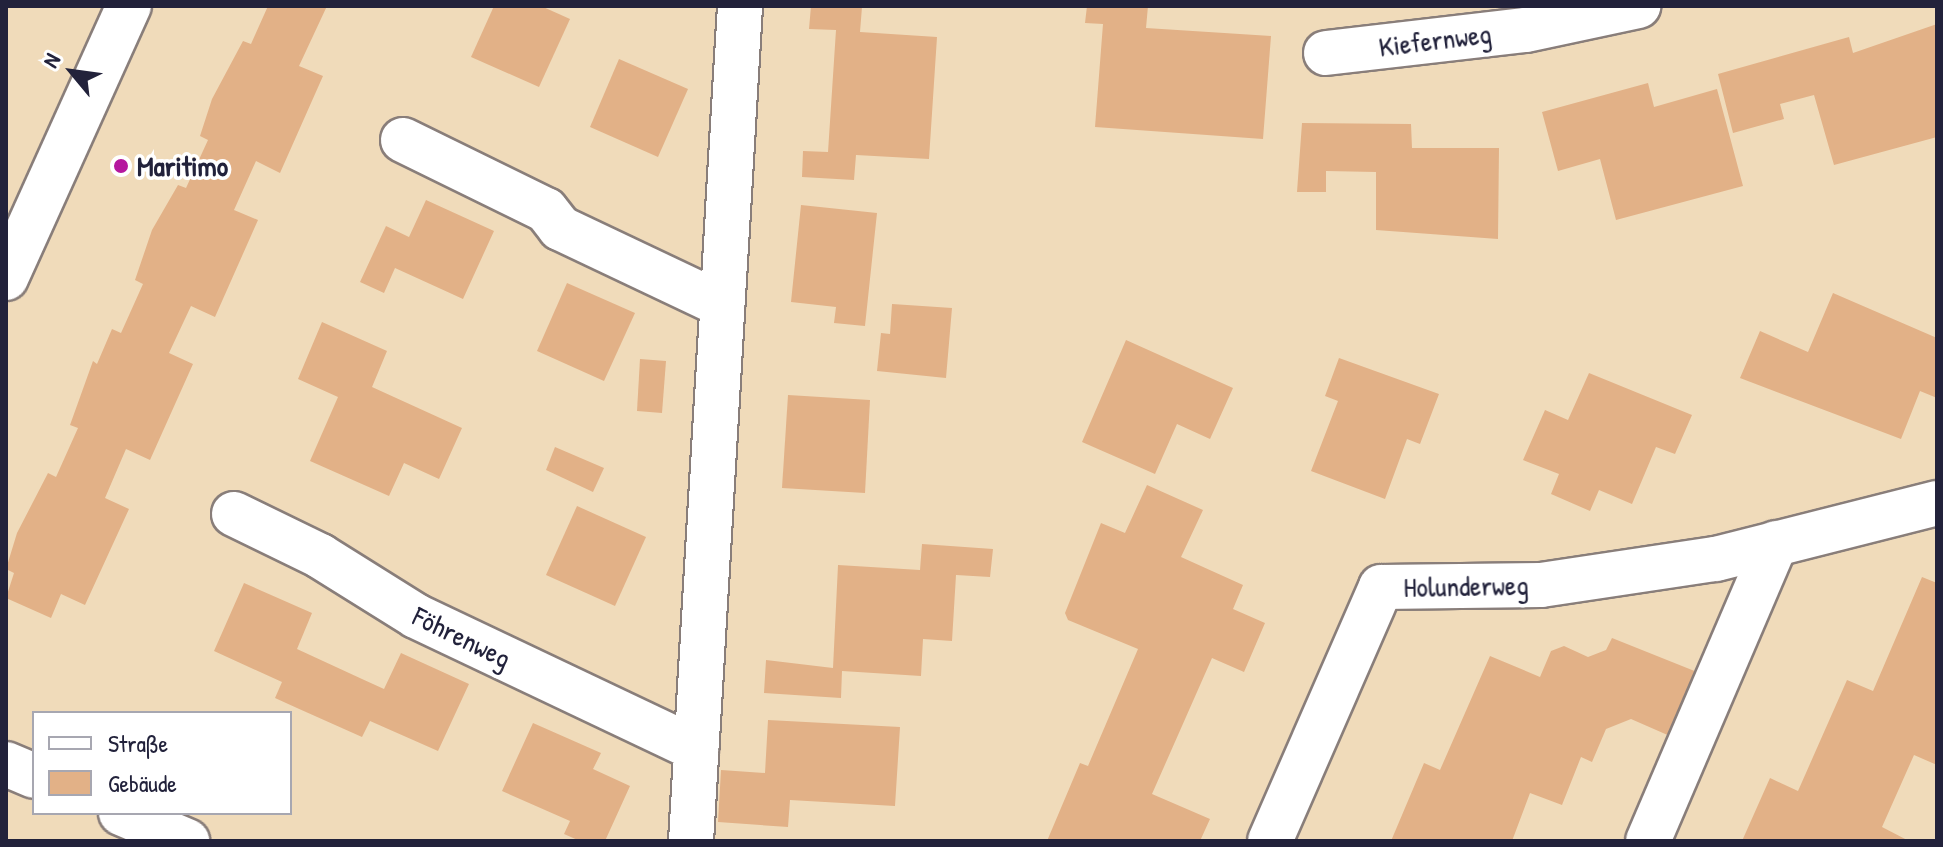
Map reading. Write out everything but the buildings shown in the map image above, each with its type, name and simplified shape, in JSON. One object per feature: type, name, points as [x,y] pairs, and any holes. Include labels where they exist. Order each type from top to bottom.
[{"type":"street","points":[[6,278],[129,6]]},
{"type":"street","points":[[691,841],[740,6]]},
{"type":"street","name":"Kiefernweg","points":[[1326,53],[1526,30],[1638,6]]},
{"type":"street","points":[[403,140],[546,210],[560,228],[722,305]]},
{"type":"street","name":"Holunderweg","points":[[1270,841],[1381,587],[1541,585],[1716,559],[1937,503]]},
{"type":"street","name":"Föhrenweg","points":[[234,514],[320,556],[416,616],[696,749]]},
{"type":"street","points":[[1648,841],[1776,543]]},
{"type":"street","points":[[6,764],[32,775]]},
{"type":"street","points":[[126,815],[187,841]]},
{"type":"place","name":"Maritimo","points":[[121,166]]}]
